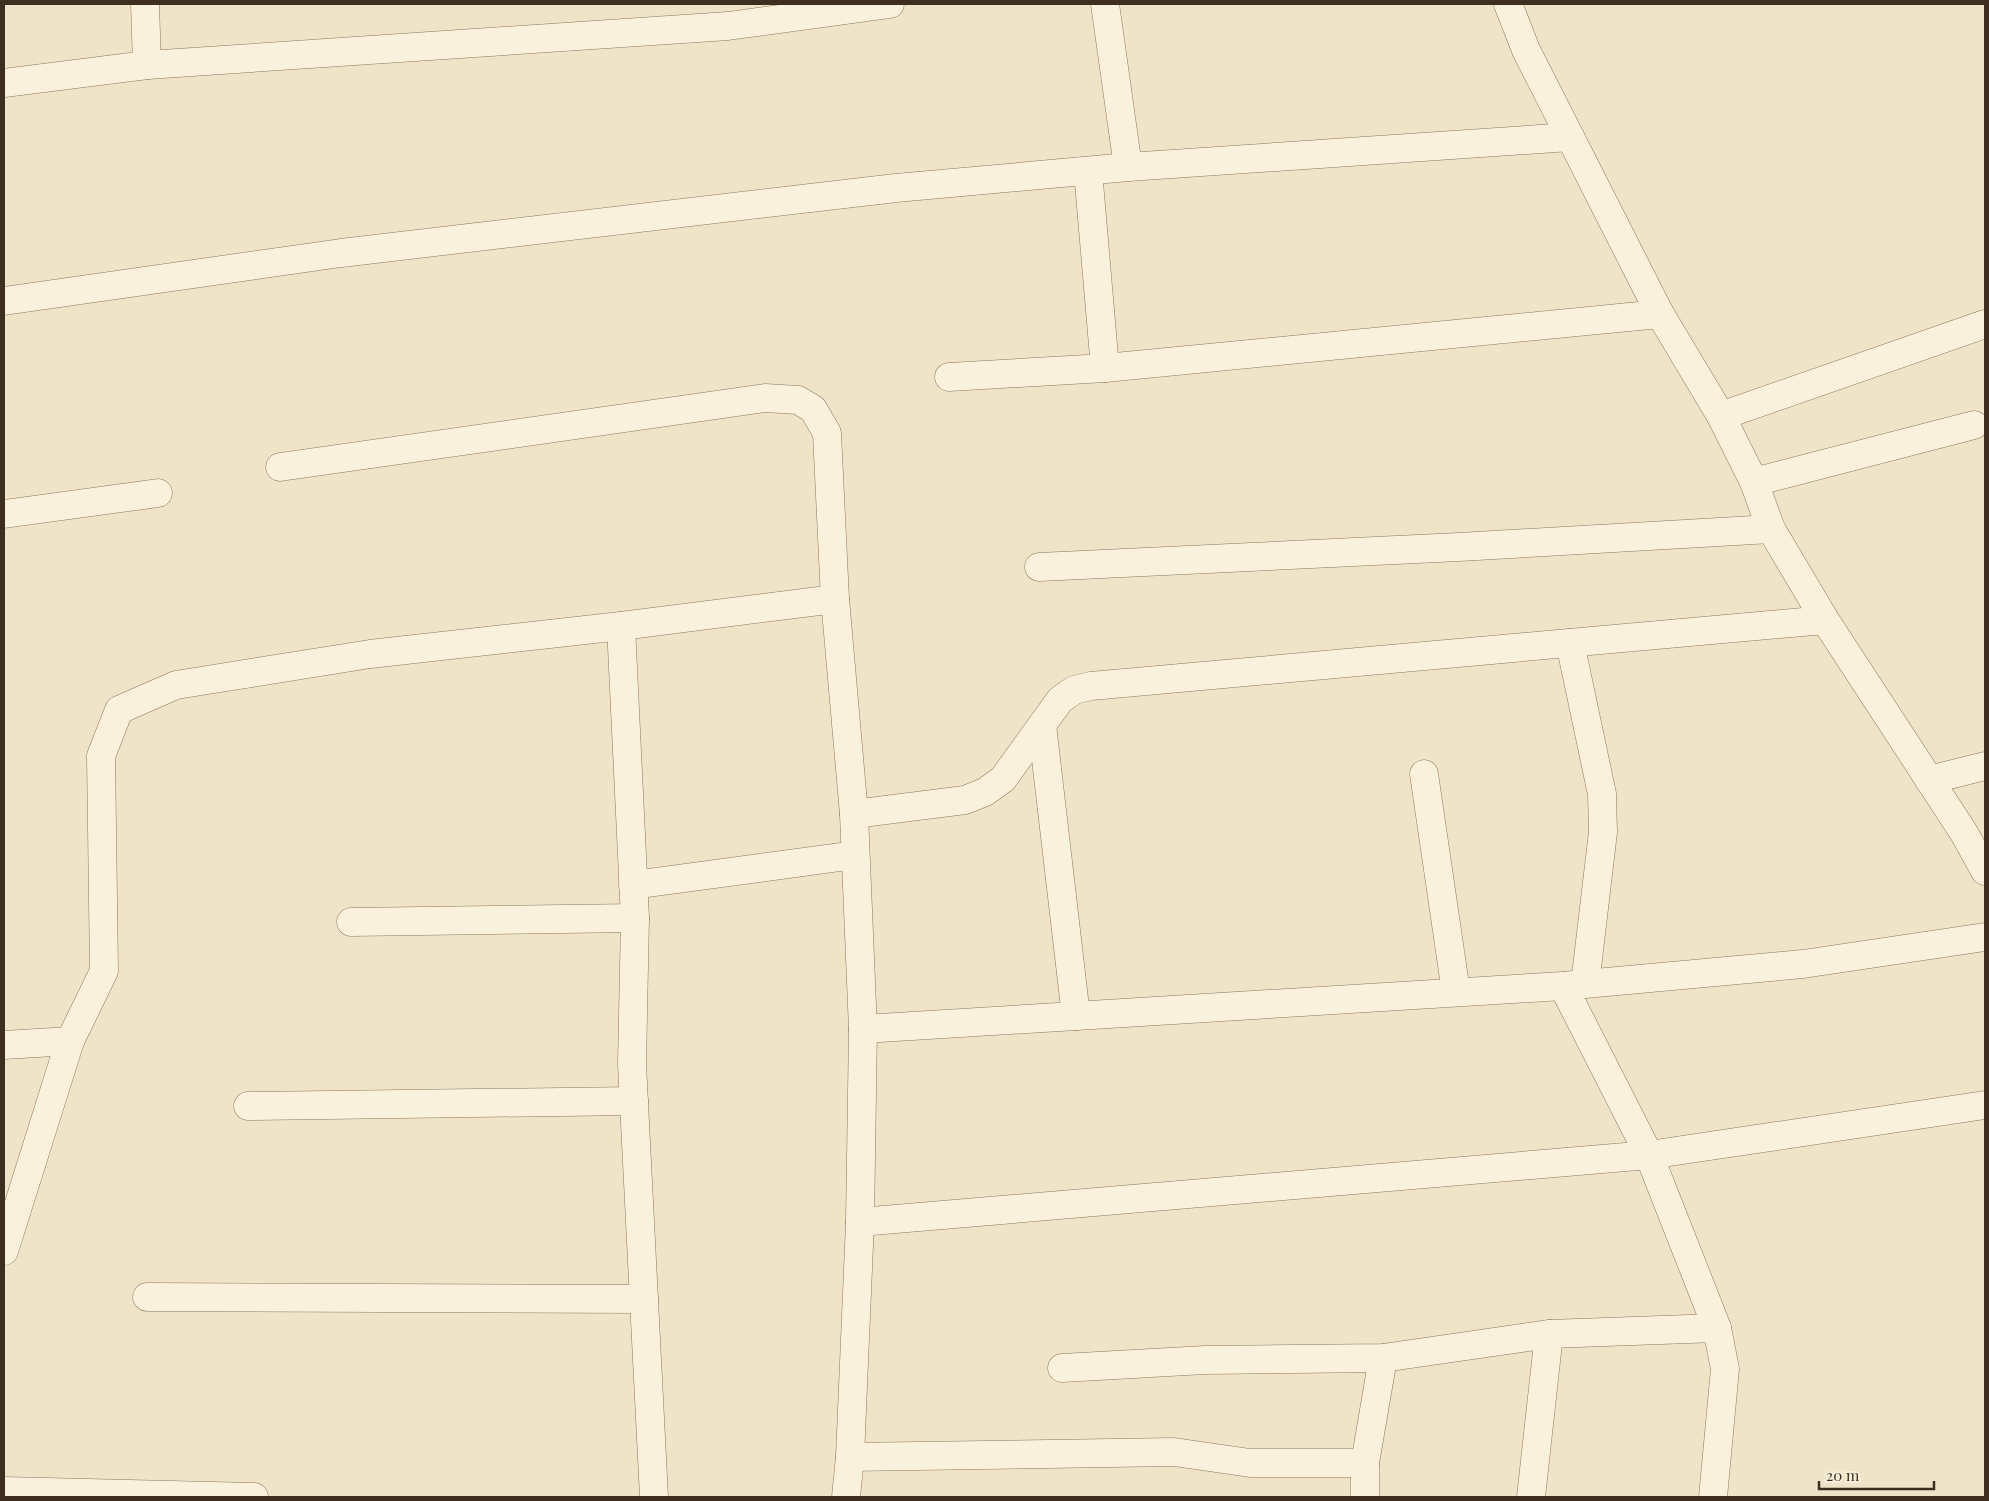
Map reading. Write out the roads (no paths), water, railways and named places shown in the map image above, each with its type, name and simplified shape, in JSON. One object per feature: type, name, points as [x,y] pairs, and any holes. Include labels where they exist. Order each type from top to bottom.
[{"type":"street","points":[[145,4],[147,65]]},
{"type":"street","points":[[4,83],[147,65],[728,26],[890,4]]},
{"type":"street","points":[[1105,4],[1128,167]]},
{"type":"street","points":[[1508,4],[1526,50],[1660,314],[1721,416],[1754,482],[1771,529],[1825,620],[1964,833],[1985,872]]},
{"type":"street","points":[[4,301],[341,253],[896,188],[1128,167],[1570,137]]},
{"type":"street","points":[[1088,171],[1105,368]]},
{"type":"street","points":[[949,376],[1105,368],[1660,314]]},
{"type":"street","points":[[1721,416],[1985,324]]},
{"type":"street","points":[[280,467],[765,398],[798,400],[813,409],[827,433],[835,599],[854,814],[863,1029],[860,1222],[850,1457],[846,1497]]},
{"type":"street","points":[[1754,482],[1974,425]]},
{"type":"street","points":[[4,514],[158,493]]},
{"type":"street","points":[[1039,567],[1459,547],[1771,529]]},
{"type":"street","points":[[4,1251],[70,1041],[104,971],[101,756],[119,710],[176,685],[370,654],[621,626],[835,599]]},
{"type":"street","points":[[854,814],[965,800],[985,792],[1003,779],[1060,700],[1074,690],[1091,686],[1825,620]]},
{"type":"street","points":[[621,626],[635,918],[632,1064],[654,1497]]},
{"type":"street","points":[[1570,643],[1602,794],[1603,832],[1574,985],[1649,1155],[1717,1328],[1725,1369],[1714,1497]]},
{"type":"street","points":[[1042,725],[1076,1016]]},
{"type":"street","points":[[1929,780],[1985,766]]},
{"type":"street","points":[[1424,774],[1456,992]]},
{"type":"street","points":[[633,885],[855,855]]},
{"type":"street","points":[[351,922],[635,918]]},
{"type":"street","points":[[863,1029],[1574,985],[1803,964],[1985,937]]},
{"type":"street","points":[[4,1045],[70,1041]]},
{"type":"street","points":[[248,1106],[634,1101]]},
{"type":"street","points":[[860,1222],[1649,1155],[1985,1105]]},
{"type":"street","points":[[147,1297],[644,1299]]},
{"type":"street","points":[[1062,1368],[1205,1360],[1383,1358],[1549,1334],[1717,1328]]},
{"type":"street","points":[[1531,1497],[1549,1334]]},
{"type":"street","points":[[1365,1497],[1365,1463],[1383,1358]]},
{"type":"street","points":[[850,1457],[1174,1452],[1250,1463],[1365,1463]]},
{"type":"street","points":[[4,1491],[254,1497]]}]
